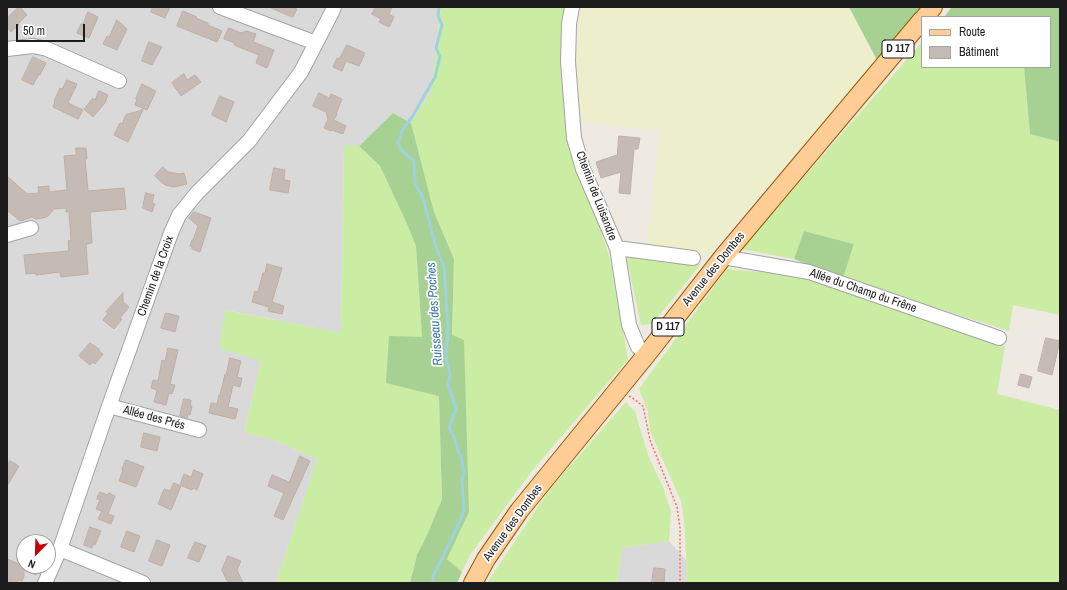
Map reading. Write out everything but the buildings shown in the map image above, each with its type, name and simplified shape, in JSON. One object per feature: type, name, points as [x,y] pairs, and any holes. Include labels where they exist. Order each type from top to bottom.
[{"type":"main road","points":[[926,16],[933,7]]},
{"type":"main road","name":"Avenue des Dombes","points":[[473,583],[486,558],[519,511],[647,354],[723,257],[921,21]]},
{"type":"street","points":[[220,7],[316,43]]},
{"type":"street","name":"Chemin de la Croix","points":[[45,583],[60,549],[109,406],[171,233],[179,215],[197,193],[250,141],[301,72],[334,7]]},
{"type":"street","name":"Chemin de Luisandre","points":[[572,7],[569,24],[568,62],[574,138],[583,169],[617,248],[629,324],[638,347],[647,354]]},
{"type":"street","points":[[7,49],[33,46],[47,49],[119,81]]},
{"type":"street","points":[[7,235],[31,228]]},
{"type":"street","points":[[617,248],[693,258]]},
{"type":"street","name":"Allée du Champ du Frêne","points":[[723,257],[809,272],[999,338]]},
{"type":"street","name":"Allée des Prés","points":[[109,406],[199,430]]},
{"type":"street","points":[[60,549],[144,583]]},
{"type":"path","points":[[643,406],[650,440],[677,508],[680,528],[680,583]]},
{"type":"shaded area","points":[[7,7],[441,7],[431,91],[411,123],[393,113],[359,146],[344,146],[341,333],[226,310],[261,361],[244,432],[274,440],[317,459],[276,583],[7,583]]},
{"type":"shaded area","points":[[669,541],[686,560],[687,583],[617,583],[622,548]]},
{"type":"green space","points":[[441,7],[571,7],[561,77],[568,136],[610,259],[628,359],[531,472],[470,555],[462,572],[447,559],[469,512],[466,433],[452,335],[454,259],[434,212],[411,123],[431,91]]},
{"type":"green space","points":[[581,7],[849,7],[877,60],[708,255],[647,247],[660,131],[582,121],[574,79]]},
{"type":"green space","points":[[849,7],[921,7],[877,60]]},
{"type":"green space","points":[[952,7],[1060,7],[1060,142],[1030,134],[1024,68],[1051,68],[1051,16],[945,16]]},
{"type":"green space","points":[[921,43],[921,68],[1024,68],[1030,134],[1060,142],[1060,315],[1013,305],[1009,331],[843,278],[854,244],[805,231],[794,259],[741,249]]},
{"type":"green space","points":[[393,113],[411,123],[434,212],[454,259],[452,335],[464,340],[469,512],[447,559],[462,572],[457,583],[410,583],[417,555],[442,499],[439,396],[386,383],[389,336],[422,337],[416,246],[380,166],[359,146]]},
{"type":"green space","points":[[344,145],[359,146],[380,166],[416,246],[422,337],[439,396],[442,499],[417,555],[410,583],[276,583],[317,459],[274,440],[244,432],[261,361],[219,348],[225,310],[341,333]]},
{"type":"green space","points":[[804,231],[854,244],[843,278],[794,259]]},
{"type":"green space","points":[[626,256],[645,256],[701,264],[652,324],[641,325]]},
{"type":"green space","points":[[727,269],[793,275],[900,309],[1005,346],[997,394],[1060,410],[1060,583],[687,583],[685,531],[681,501],[650,431],[648,412],[639,389]]},
{"type":"green space","points":[[626,402],[635,412],[649,458],[663,487],[671,512],[669,541],[622,548],[617,583],[487,583],[550,489]]},
{"type":"waterway","name":"Ruisseau des Poches","points":[[433,583],[433,577],[464,511],[462,480],[464,473],[461,456],[449,428],[456,409],[448,384],[450,374],[446,358],[448,329],[444,267],[436,247],[423,198],[415,183],[414,161],[400,149],[398,142],[403,129],[412,117],[435,77],[440,57],[436,48],[442,25],[438,16],[439,7]]}]
